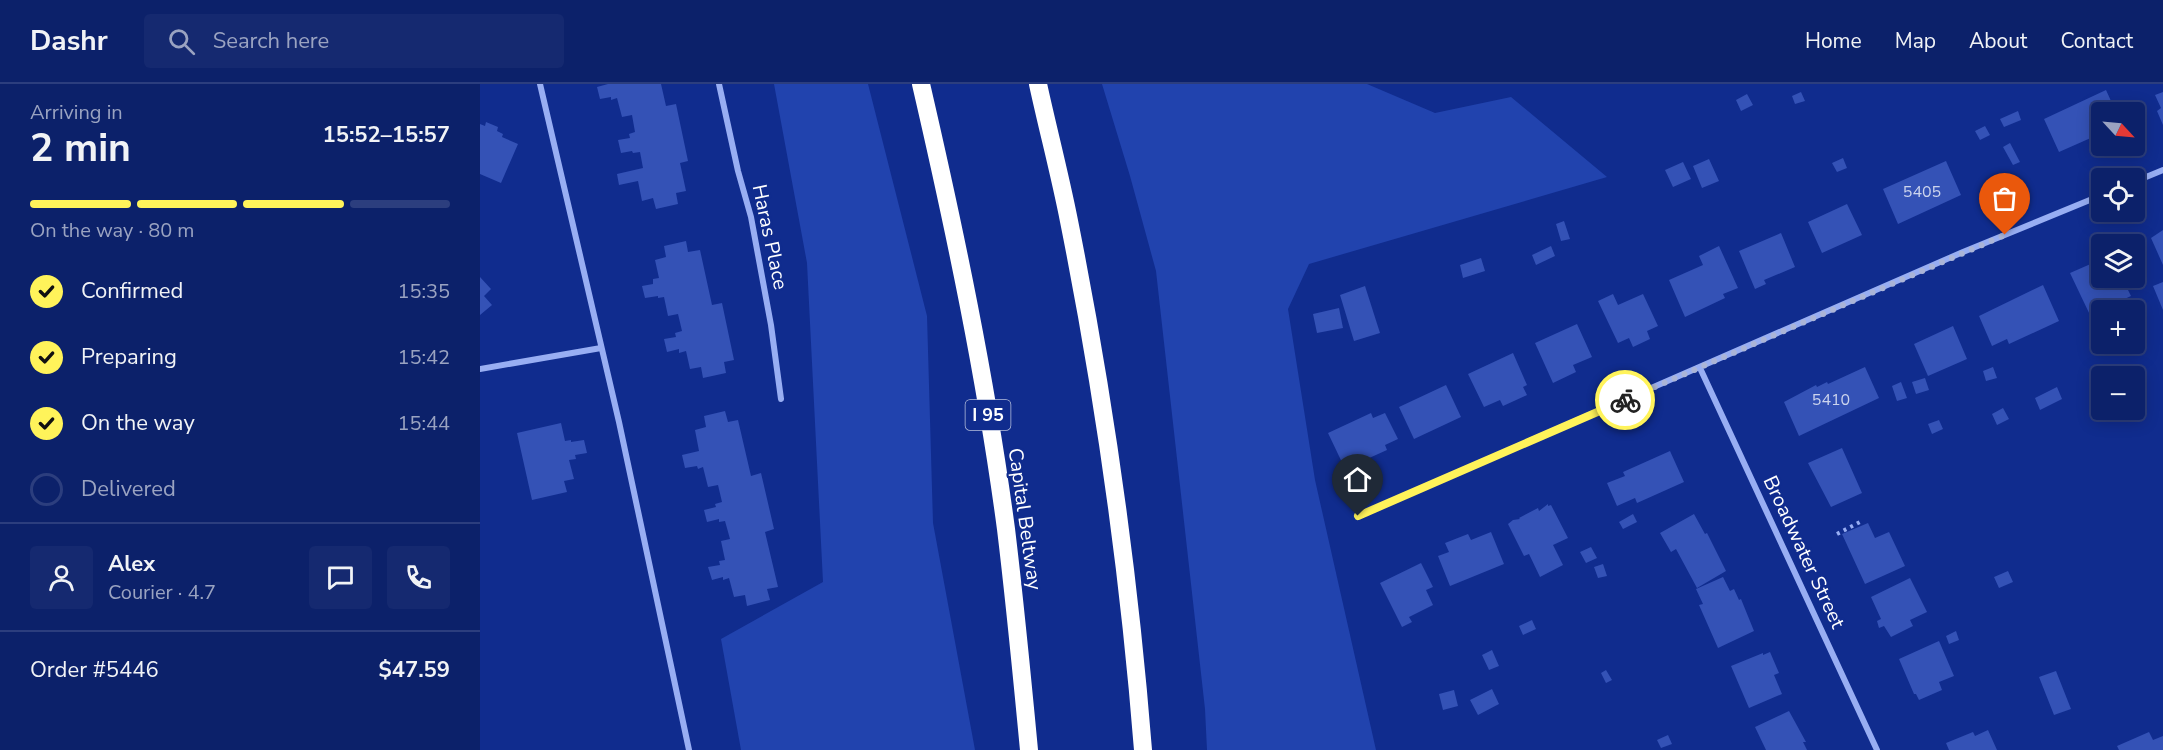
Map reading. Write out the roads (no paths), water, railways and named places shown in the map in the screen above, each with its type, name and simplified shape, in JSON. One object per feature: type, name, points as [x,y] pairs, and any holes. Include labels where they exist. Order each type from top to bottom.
[{"type":"highway","name":"Capital Beltway","points":[[921,84],[954,228],[985,394],[1006,528],[1029,750]]},
{"type":"highway","points":[[1038,84],[1069,218],[1097,367],[1119,519],[1143,750]]},
{"type":"street","points":[[540,84],[619,422],[689,750]]},
{"type":"street","name":"Haras Place","points":[[719,84],[738,171],[751,217],[771,325],[781,399]]},
{"type":"street","points":[[2145,177],[2163,170]]},
{"type":"street","points":[[1358,516],[1955,255],[2091,199]]},
{"type":"street","points":[[480,369],[601,348]]},
{"type":"street","name":"Broadwater Street","points":[[1700,368],[1876,750]]}]
